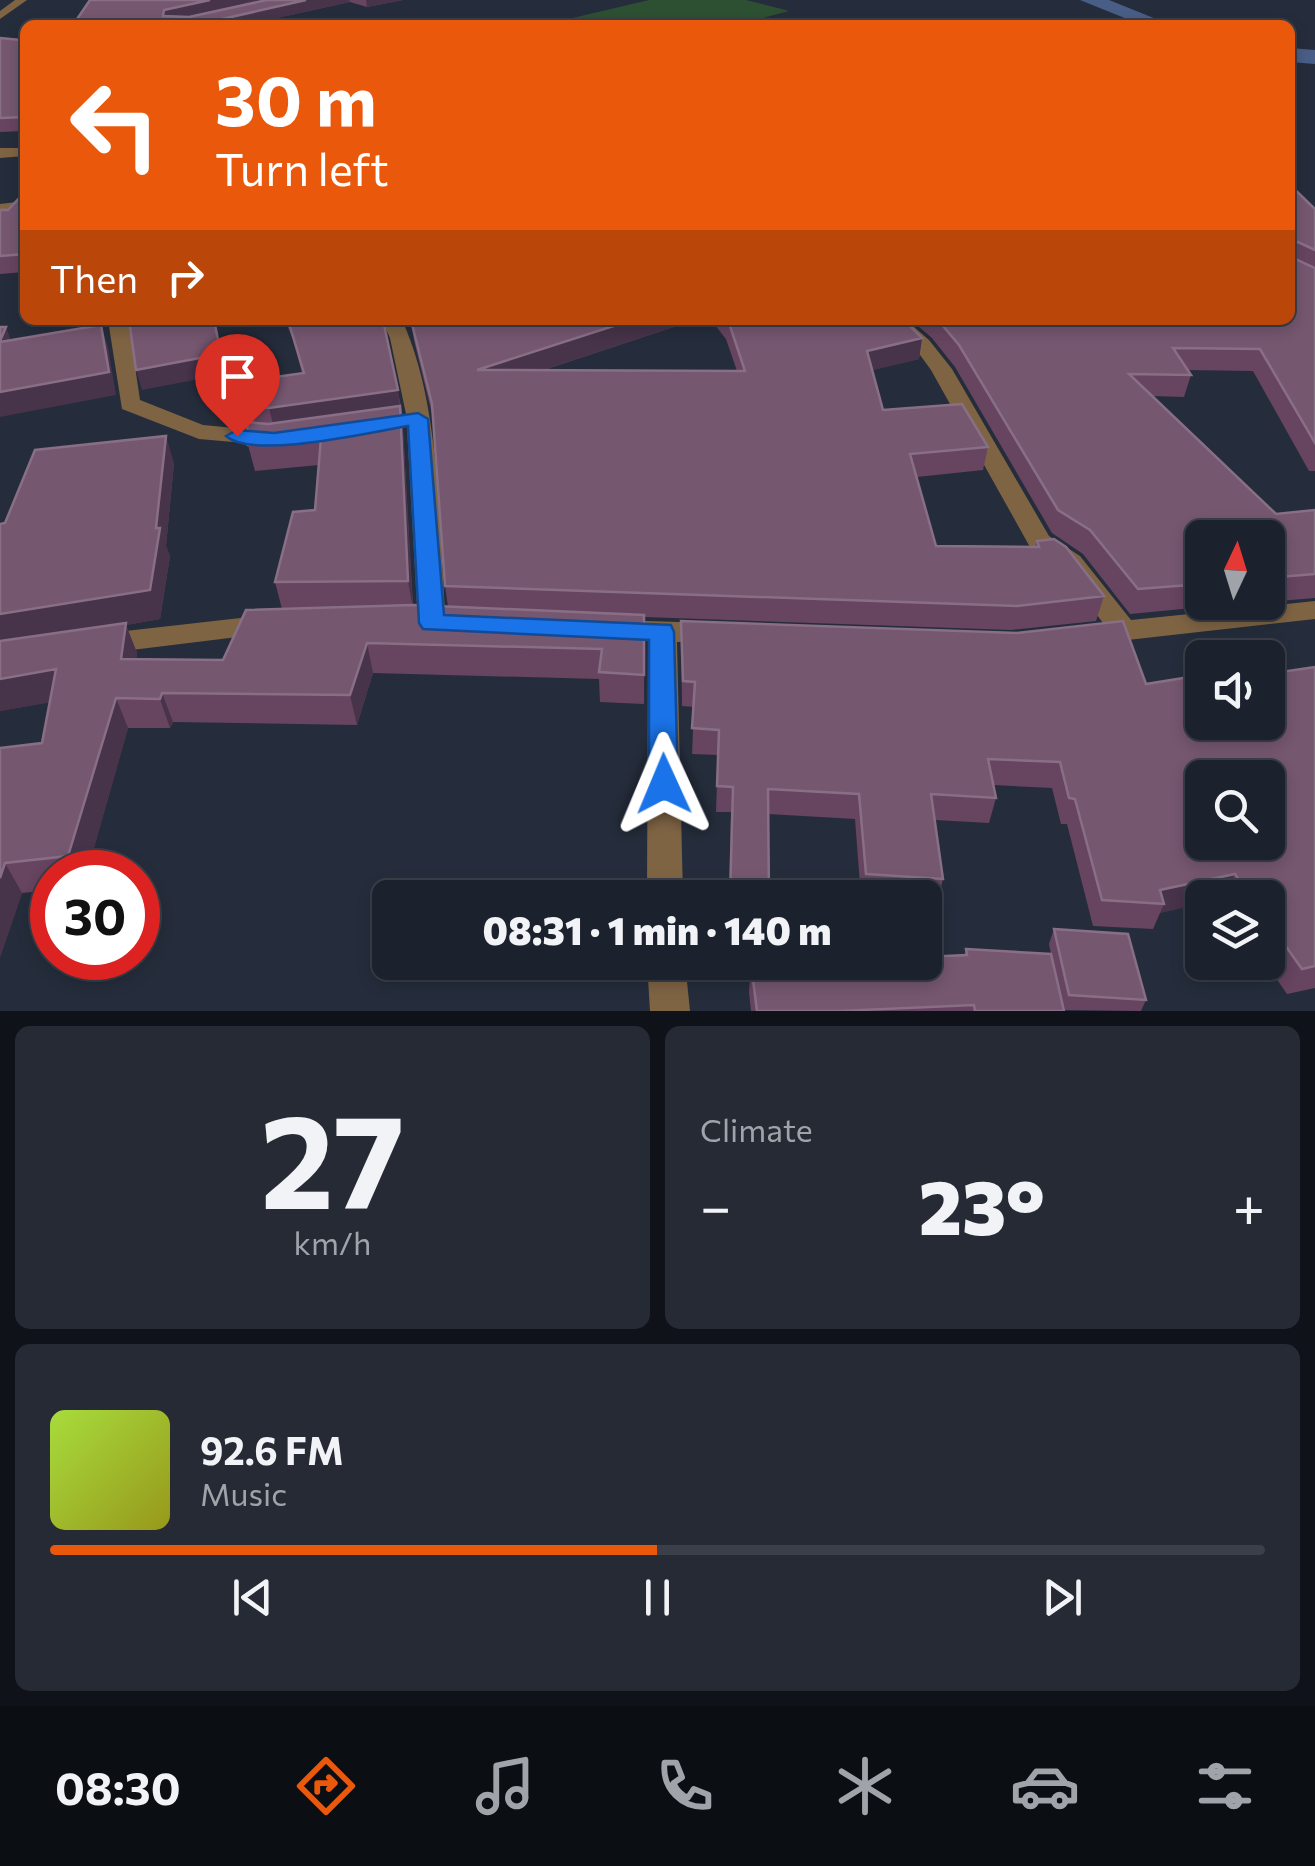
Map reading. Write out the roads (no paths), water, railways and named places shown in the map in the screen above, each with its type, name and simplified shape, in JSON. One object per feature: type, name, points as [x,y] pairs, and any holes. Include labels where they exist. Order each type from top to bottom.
[{"type":"street","points":[[0,16],[22,0]]},
{"type":"street","points":[[119,325],[130,404],[199,432],[274,440],[310,434]]},
{"type":"street","points":[[394,325],[418,419],[442,624],[395,623]]},
{"type":"street","points":[[900,325],[922,344],[941,370],[1039,541],[1071,562],[1124,631]]},
{"type":"street","points":[[346,429],[418,419]]},
{"type":"street","points":[[1067,637],[1315,610]]},
{"type":"street","points":[[75,648],[303,623]]},
{"type":"street","points":[[585,629],[739,634]]},
{"type":"street","points":[[662,632],[665,880]]},
{"type":"street","points":[[667,980],[670,1011]]},
{"type":"waterway","points":[[1090,0],[1147,20]]},
{"type":"waterway","points":[[1295,55],[1315,57]]}]
